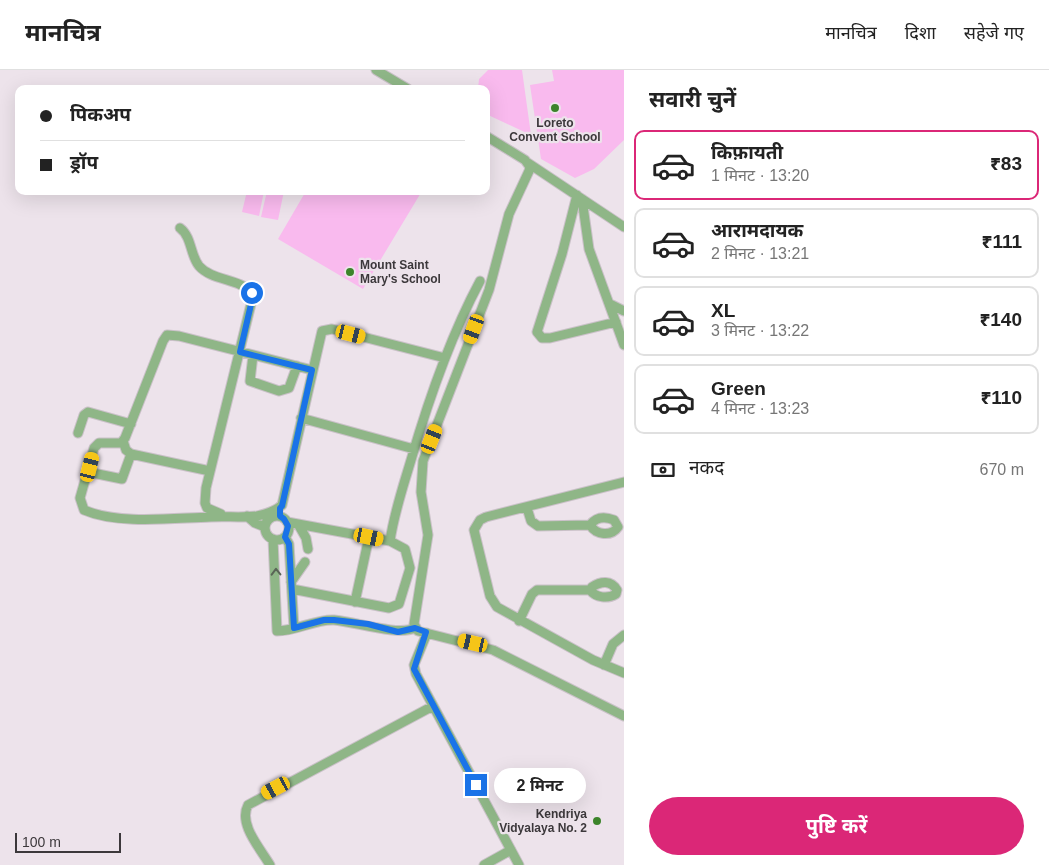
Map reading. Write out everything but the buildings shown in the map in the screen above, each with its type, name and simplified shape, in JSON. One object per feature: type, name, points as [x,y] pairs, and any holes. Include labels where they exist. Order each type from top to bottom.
[{"type":"street","points":[[376,70],[401,85]]},
{"type":"street","points":[[490,139],[623,226]]},
{"type":"street","points":[[415,628],[414,619],[428,536],[421,492],[423,461],[488,294],[506,222],[528,175],[530,167],[528,163]]},
{"type":"street","points":[[580,197],[588,245],[624,345]]},
{"type":"street","points":[[580,197],[537,332],[542,338],[550,338],[616,322]]},
{"type":"street","points":[[180,228],[185,232],[199,266],[215,276],[252,293],[240,352],[210,471],[205,503],[207,508],[228,516]]},
{"type":"street","points":[[390,541],[399,500],[414,449],[445,358],[480,281]]},
{"type":"street","points":[[610,304],[624,311]]},
{"type":"street","points":[[285,537],[288,531],[282,515],[282,506],[319,337],[322,331],[327,329],[445,358]]},
{"type":"street","points":[[210,471],[131,454],[126,450],[123,441],[163,340],[167,336],[179,336],[312,370]]},
{"type":"street","points":[[253,355],[250,381],[280,391],[289,388],[297,366]]},
{"type":"street","points":[[78,433],[84,415],[88,412],[131,424]]},
{"type":"street","points":[[301,418],[414,449]]},
{"type":"street","points":[[123,441],[103,442],[96,445],[82,492],[81,504],[84,510],[96,514],[125,518],[247,516],[267,520]]},
{"type":"street","points":[[88,472],[122,479],[131,454]]},
{"type":"street","points":[[624,482],[528,508],[486,517],[480,520],[474,530],[493,603],[519,620],[604,665],[624,673]]},
{"type":"street","points":[[528,508],[531,521],[535,526],[590,526],[599,533],[620,530],[617,523],[608,518],[598,518],[590,526]]},
{"type":"street","points":[[247,516],[255,524],[274,516],[282,515],[298,524],[390,541],[405,549],[410,562],[399,604],[389,608],[355,602],[291,586]]},
{"type":"street","points":[[267,520],[268,535],[274,539],[285,537]]},
{"type":"street","points":[[298,524],[306,538],[308,549]]},
{"type":"street","points":[[285,537],[289,544],[294,628]]},
{"type":"street","points":[[355,602],[369,537]]},
{"type":"street","points":[[274,539],[277,631],[324,620],[368,624],[398,632],[415,628],[493,650],[624,716]]},
{"type":"street","points":[[291,586],[305,562]]},
{"type":"street","points":[[519,620],[532,594],[537,590],[590,590]]},
{"type":"street","points":[[426,632],[414,669],[519,865]]},
{"type":"street","points":[[604,665],[613,644],[624,635]]},
{"type":"street","points":[[270,865],[246,824],[244,817],[248,804],[433,706]]},
{"type":"street","points":[[484,865],[511,850]]},
{"type":"shaded area","points":[[488,70],[522,70],[531,135],[490,116],[490,85],[478,85],[479,79]]},
{"type":"shaded area","name":"Loreto Convent School","points":[[552,70],[624,70],[624,140],[594,169],[575,178],[541,159],[530,85],[554,81]]},
{"type":"shaded area","points":[[246,195],[263,195],[259,216],[242,212]]},
{"type":"shaded area","points":[[266,195],[283,195],[278,220],[261,217]]},
{"type":"shaded area","points":[[304,195],[420,195],[363,289],[278,239]]},
{"type":"place","name":"Loreto Convent School","points":[[555,108]]},
{"type":"place","name":"Mount Saint Mary's School","points":[[350,272]]},
{"type":"place","name":"Kendriya Vidyalaya No. 2","points":[[597,821]]},
{"type":"route","points":[[252,293],[240,352],[312,370],[280,508],[280,516],[287,522],[288,526],[285,537],[289,544],[294,628],[324,620],[334,620],[368,624],[398,632],[407,632],[415,628],[426,632],[414,669],[476,785]]}]
